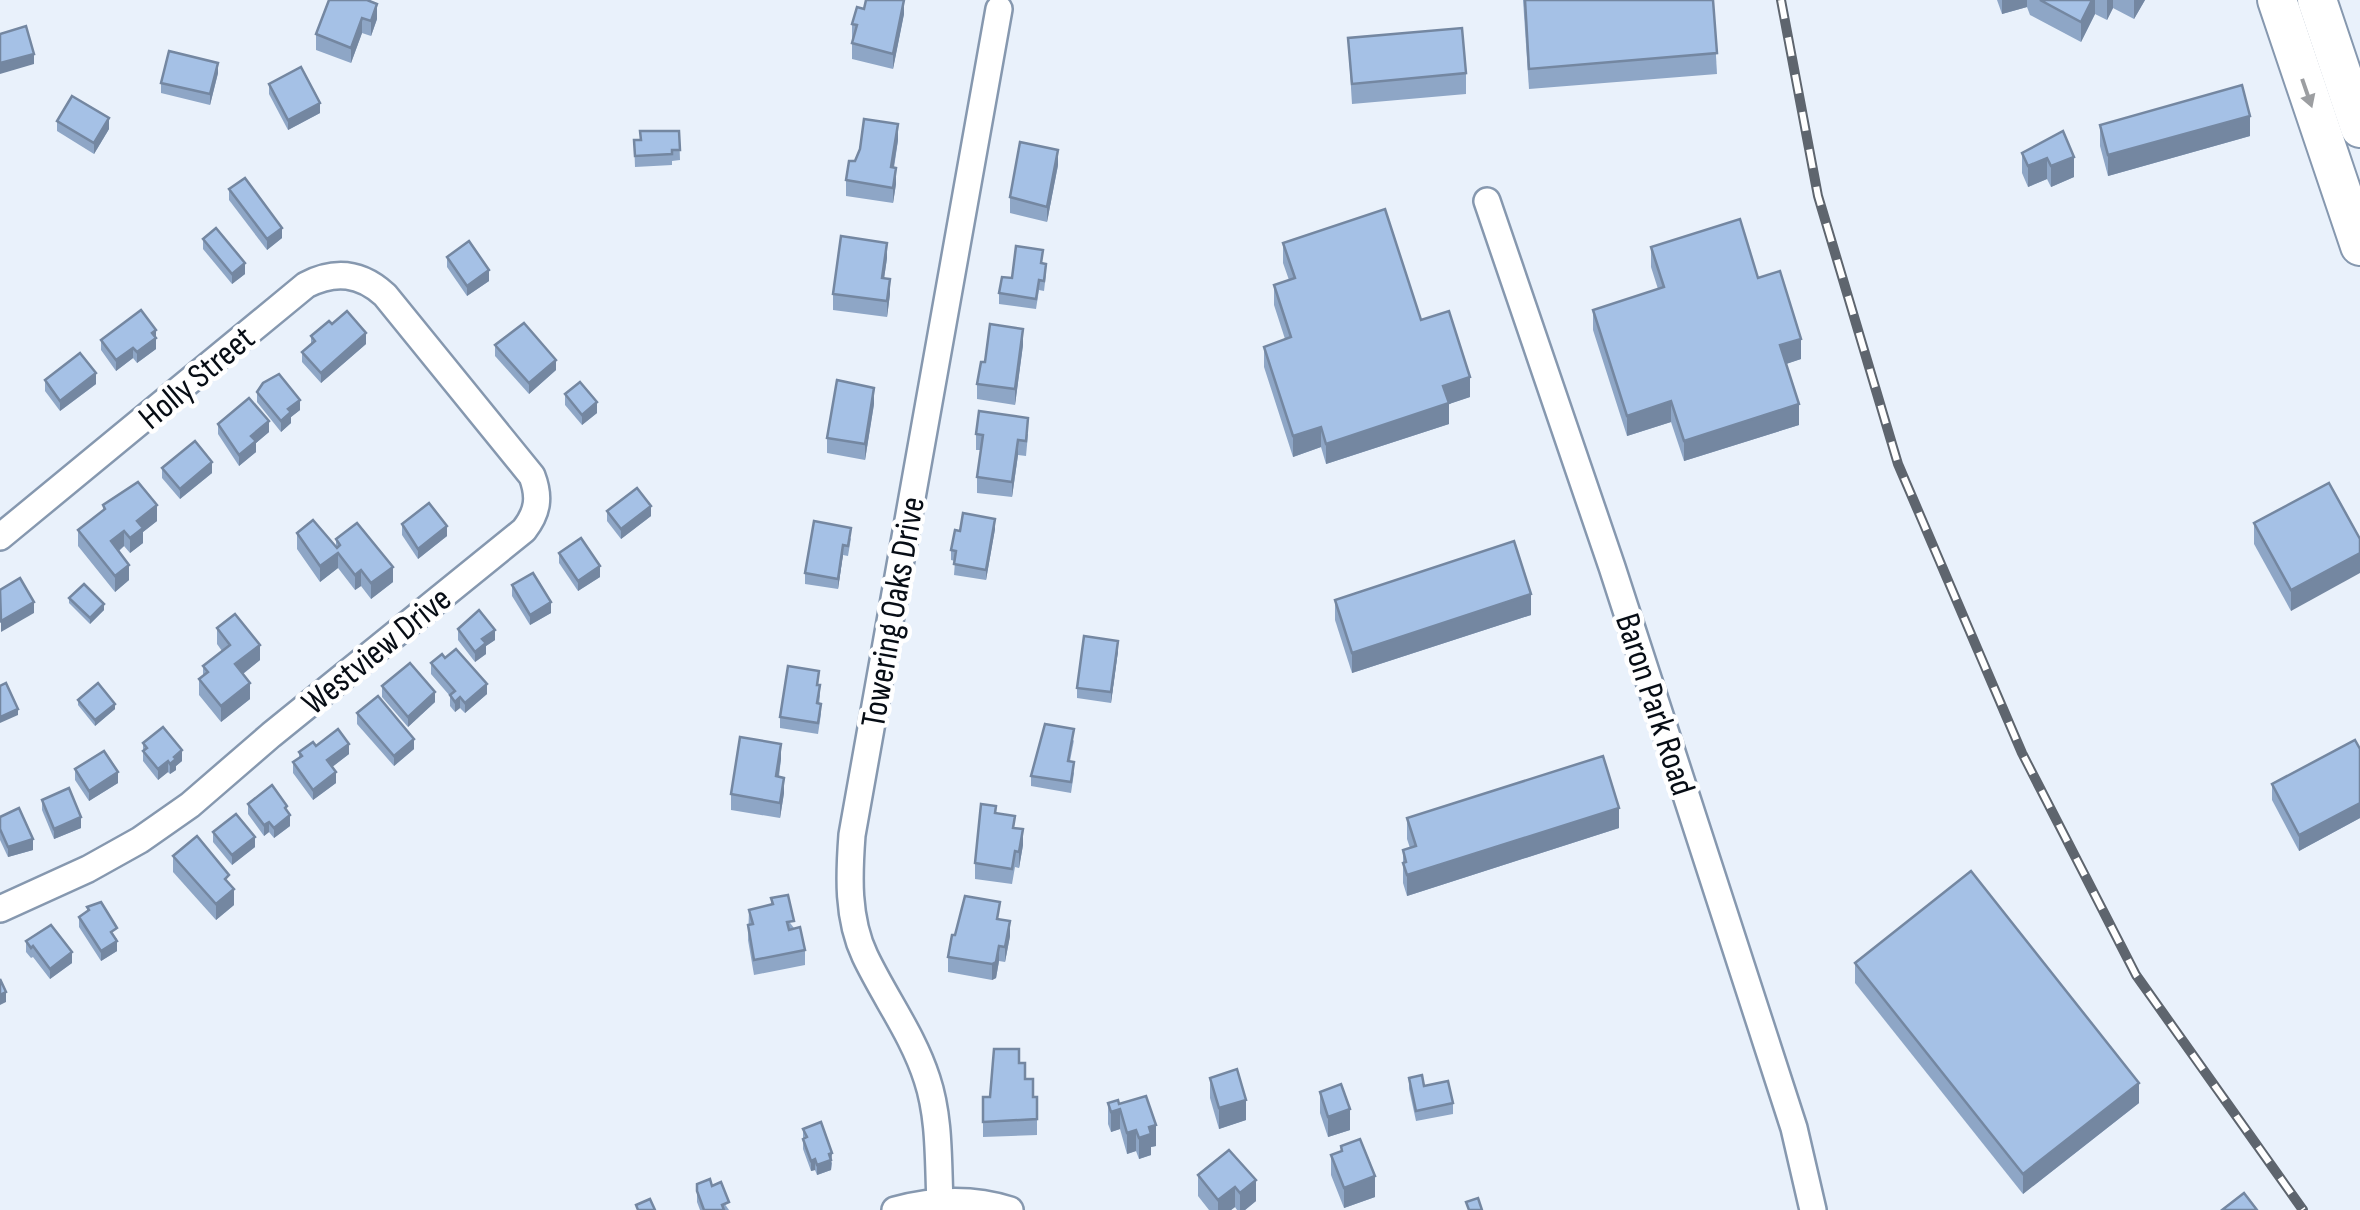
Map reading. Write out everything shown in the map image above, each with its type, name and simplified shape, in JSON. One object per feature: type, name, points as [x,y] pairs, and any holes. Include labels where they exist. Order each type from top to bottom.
[{"type":"main road","points":[[2277,0],[2358,238]]},
{"type":"main road","points":[[2317,0],[2360,128]]},
{"type":"street","name":"Towering Oaks Drive","points":[[940,1202],[934,1105],[928,1081],[914,1044],[863,953],[851,908],[849,873],[852,835],[999,9]]},
{"type":"street","name":"Baron Park Road","points":[[1487,201],[1612,567],[1789,1110],[1813,1210]]},
{"type":"street","name":"Holly Street","points":[[0,537],[306,285],[331,275],[361,278],[376,286],[399,313]]},
{"type":"street","name":"Westview Drive","points":[[0,909],[88,870],[190,805],[524,530],[533,518],[537,490],[532,476],[399,313]]},
{"type":"street","points":[[895,1210],[940,1202],[971,1202],[1010,1210]]},
{"type":"building","points":[[329,0],[367,0],[377,4],[371,21],[362,18],[351,48],[316,34]]},
{"type":"building","points":[[866,0],[904,0],[893,54],[852,43],[857,7],[864,9]]},
{"type":"building","points":[[1525,0],[1713,0],[1717,53],[1529,69]]},
{"type":"building","points":[[2040,0],[2092,0],[2081,22]]},
{"type":"building","points":[[26,26],[34,54],[0,63],[0,34]]},
{"type":"building","points":[[1462,28],[1466,73],[1352,84],[1348,38]]},
{"type":"building","points":[[169,51],[218,63],[210,94],[161,83]]},
{"type":"building","points":[[301,67],[320,103],[288,120],[269,84]]},
{"type":"building","points":[[2242,85],[2250,116],[2108,155],[2100,125]]},
{"type":"building","points":[[72,96],[109,118],[94,143],[57,121]]},
{"type":"building","points":[[864,119],[898,124],[891,167],[896,168],[893,188],[846,180],[849,161],[855,161],[860,149]]},
{"type":"building","points":[[640,131],[679,131],[680,150],[635,156],[634,140],[641,140]]},
{"type":"building","points":[[2063,131],[2074,157],[2051,166],[2047,158],[2028,166],[2022,153]]},
{"type":"building","points":[[1020,142],[1058,150],[1047,207],[1010,197]]},
{"type":"building","points":[[245,178],[282,228],[267,239],[229,189]]},
{"type":"building","points":[[1385,209],[1421,320],[1449,311],[1470,377],[1443,386],[1449,403],[1326,444],[1321,427],[1293,436],[1264,347],[1291,337],[1274,285],[1295,278],[1283,243]]},
{"type":"building","points":[[1740,219],[1758,278],[1780,271],[1801,339],[1780,345],[1799,404],[1684,441],[1671,401],[1627,416],[1593,310],[1664,287],[1651,247]]},
{"type":"building","points":[[216,228],[245,263],[232,274],[203,239]]},
{"type":"building","points":[[841,236],[887,243],[882,278],[890,279],[887,301],[833,294]]},
{"type":"building","points":[[469,241],[489,270],[467,286],[447,257]]},
{"type":"building","points":[[1016,246],[1043,250],[1044,281],[1039,280],[1036,299],[999,293],[1002,277],[1012,278]]},
{"type":"building","points":[[141,310],[156,330],[152,333],[156,338],[137,352],[133,348],[116,360],[101,340]]},
{"type":"building","points":[[347,311],[366,333],[321,373],[302,352],[315,341],[311,336]]},
{"type":"building","points":[[524,323],[556,360],[529,383],[495,345]]},
{"type":"building","points":[[990,324],[1023,329],[1015,389],[977,384],[981,362],[985,362]]},
{"type":"building","points":[[80,353],[96,373],[60,401],[45,380]]},
{"type":"building","points":[[279,374],[300,400],[281,421],[257,392],[263,383]]},
{"type":"building","points":[[837,380],[874,388],[865,444],[827,438]]},
{"type":"building","points":[[580,382],[597,402],[582,415],[565,394]]},
{"type":"building","points":[[249,398],[269,421],[251,436],[256,441],[239,455],[218,424]]},
{"type":"building","points":[[979,411],[1028,418],[1026,441],[1018,440],[1012,482],[977,477],[983,435],[976,434]]},
{"type":"building","points":[[195,441],[212,462],[180,489],[162,468]]},
{"type":"building","points":[[138,482],[157,505],[137,521],[143,528],[130,538],[124,531],[111,541],[129,565],[115,576],[78,530],[105,509],[103,505]]},
{"type":"building","points":[[2329,483],[2360,539],[2360,553],[2291,590],[2254,523]]},
{"type":"building","points":[[637,488],[651,506],[621,529],[607,511]]},
{"type":"building","points":[[429,503],[447,526],[418,549],[402,524]]},
{"type":"building","points":[[963,513],[995,519],[986,570],[954,564],[956,551],[951,550]]},
{"type":"building","points":[[313,520],[337,548],[340,545],[336,539],[357,523],[393,567],[371,583],[361,570],[355,575],[338,553],[320,566],[297,533]]},
{"type":"building","points":[[814,521],[851,528],[848,546],[843,545],[838,579],[805,573]]},
{"type":"building","points":[[581,538],[600,566],[578,581],[559,553]]},
{"type":"building","points":[[1514,541],[1531,594],[1352,653],[1335,600]]},
{"type":"building","points":[[533,573],[551,602],[530,615],[512,585]]},
{"type":"building","points":[[20,578],[34,602],[1,621],[0,590]]},
{"type":"building","points":[[84,584],[104,604],[90,618],[69,598]]},
{"type":"building","points":[[479,610],[495,630],[482,639],[486,643],[475,652],[458,629]]},
{"type":"building","points":[[235,614],[260,645],[235,664],[250,683],[221,706],[199,679],[208,672],[203,666],[230,645],[217,628]]},
{"type":"building","points":[[1084,636],[1118,641],[1111,692],[1077,688]]},
{"type":"building","points":[[456,649],[487,684],[465,703],[460,697],[455,702],[450,695],[455,691],[431,663]]},
{"type":"building","points":[[410,663],[435,692],[408,717],[382,686]]},
{"type":"building","points":[[788,666],[819,671],[818,723],[780,717]]},
{"type":"building","points":[[6,683],[18,709],[0,717],[0,686]]},
{"type":"building","points":[[98,683],[115,704],[95,720],[78,700]]},
{"type":"building","points":[[378,696],[414,739],[394,756],[357,713]]},
{"type":"building","points":[[1045,724],[1074,729],[1068,761],[1074,762],[1071,782],[1031,776]]},
{"type":"building","points":[[163,727],[182,750],[170,764],[168,761],[158,769],[143,751],[147,748],[143,743]]},
{"type":"building","points":[[338,729],[349,744],[327,760],[336,772],[313,790],[293,762],[302,756],[299,752],[313,742],[316,746]]},
{"type":"building","points":[[740,737],[781,744],[776,776],[784,778],[780,803],[731,794]]},
{"type":"building","points":[[2355,740],[2360,749],[2360,803],[2299,835],[2272,784]]},
{"type":"building","points":[[104,751],[118,772],[89,791],[75,769]]},
{"type":"building","points":[[1603,756],[1619,808],[1407,875],[1403,850],[1416,846],[1407,818]]},
{"type":"building","points":[[272,785],[290,815],[274,828],[269,822],[264,825],[248,804]]},
{"type":"building","points":[[69,788],[81,817],[54,829],[42,800]]},
{"type":"building","points":[[981,804],[996,806],[995,813],[1015,816],[1013,828],[1023,829],[1012,869],[975,863]]},
{"type":"building","points":[[19,808],[33,839],[8,847],[0,829],[0,817]]},
{"type":"building","points":[[236,814],[255,837],[232,855],[213,832]]},
{"type":"building","points":[[197,836],[229,875],[225,879],[234,889],[216,904],[173,856]]},
{"type":"building","points":[[1971,871],[2139,1083],[2023,1174],[1855,963]]},
{"type":"building","points":[[788,895],[794,921],[787,922],[789,930],[800,927],[805,950],[754,960],[749,910],[773,904],[771,898]]},
{"type":"building","points":[[965,896],[1000,902],[997,919],[1010,921],[1005,947],[999,946],[996,962],[992,964],[948,957]]},
{"type":"building","points":[[101,902],[117,928],[111,932],[117,941],[101,951],[79,917],[89,910],[87,907]]},
{"type":"building","points":[[51,925],[72,952],[50,969],[26,941]]},
{"type":"building","points":[[994,1049],[1019,1049],[1019,1063],[1025,1063],[1025,1079],[1033,1079],[1037,1119],[983,1122],[983,1097],[990,1097]]},
{"type":"building","points":[[1237,1069],[1246,1100],[1219,1108],[1210,1078]]},
{"type":"building","points":[[1422,1075],[1424,1086],[1448,1081],[1453,1103],[1416,1111],[1409,1078]]},
{"type":"building","points":[[1341,1084],[1350,1109],[1328,1117],[1320,1092]]},
{"type":"building","points":[[1146,1096],[1156,1125],[1149,1127],[1151,1134],[1139,1138],[1136,1130],[1127,1133],[1120,1109],[1111,1112],[1108,1103]]},
{"type":"building","points":[[821,1122],[832,1153],[831,1160],[817,1165],[815,1159],[811,1161],[803,1129]]},
{"type":"building","points":[[1360,1139],[1375,1176],[1344,1188],[1331,1155],[1342,1151],[1341,1146]]},
{"type":"building","points":[[1229,1150],[1256,1180],[1240,1193],[1235,1187],[1218,1200],[1198,1175]]},
{"type":"building","points":[[710,1179],[712,1186],[721,1182],[729,1202],[722,1205],[724,1210],[704,1210],[697,1184]]},
{"type":"building","points":[[2244,1193],[2257,1210],[2222,1210]]},
{"type":"building","points":[[1478,1198],[1482,1210],[1469,1210],[1466,1202]]},
{"type":"building","points":[[650,1199],[655,1210],[638,1210],[636,1205]]},
{"type":"railway","points":[[1781,0],[1818,196],[1898,464],[2022,753],[2136,975],[2303,1210]]}]
